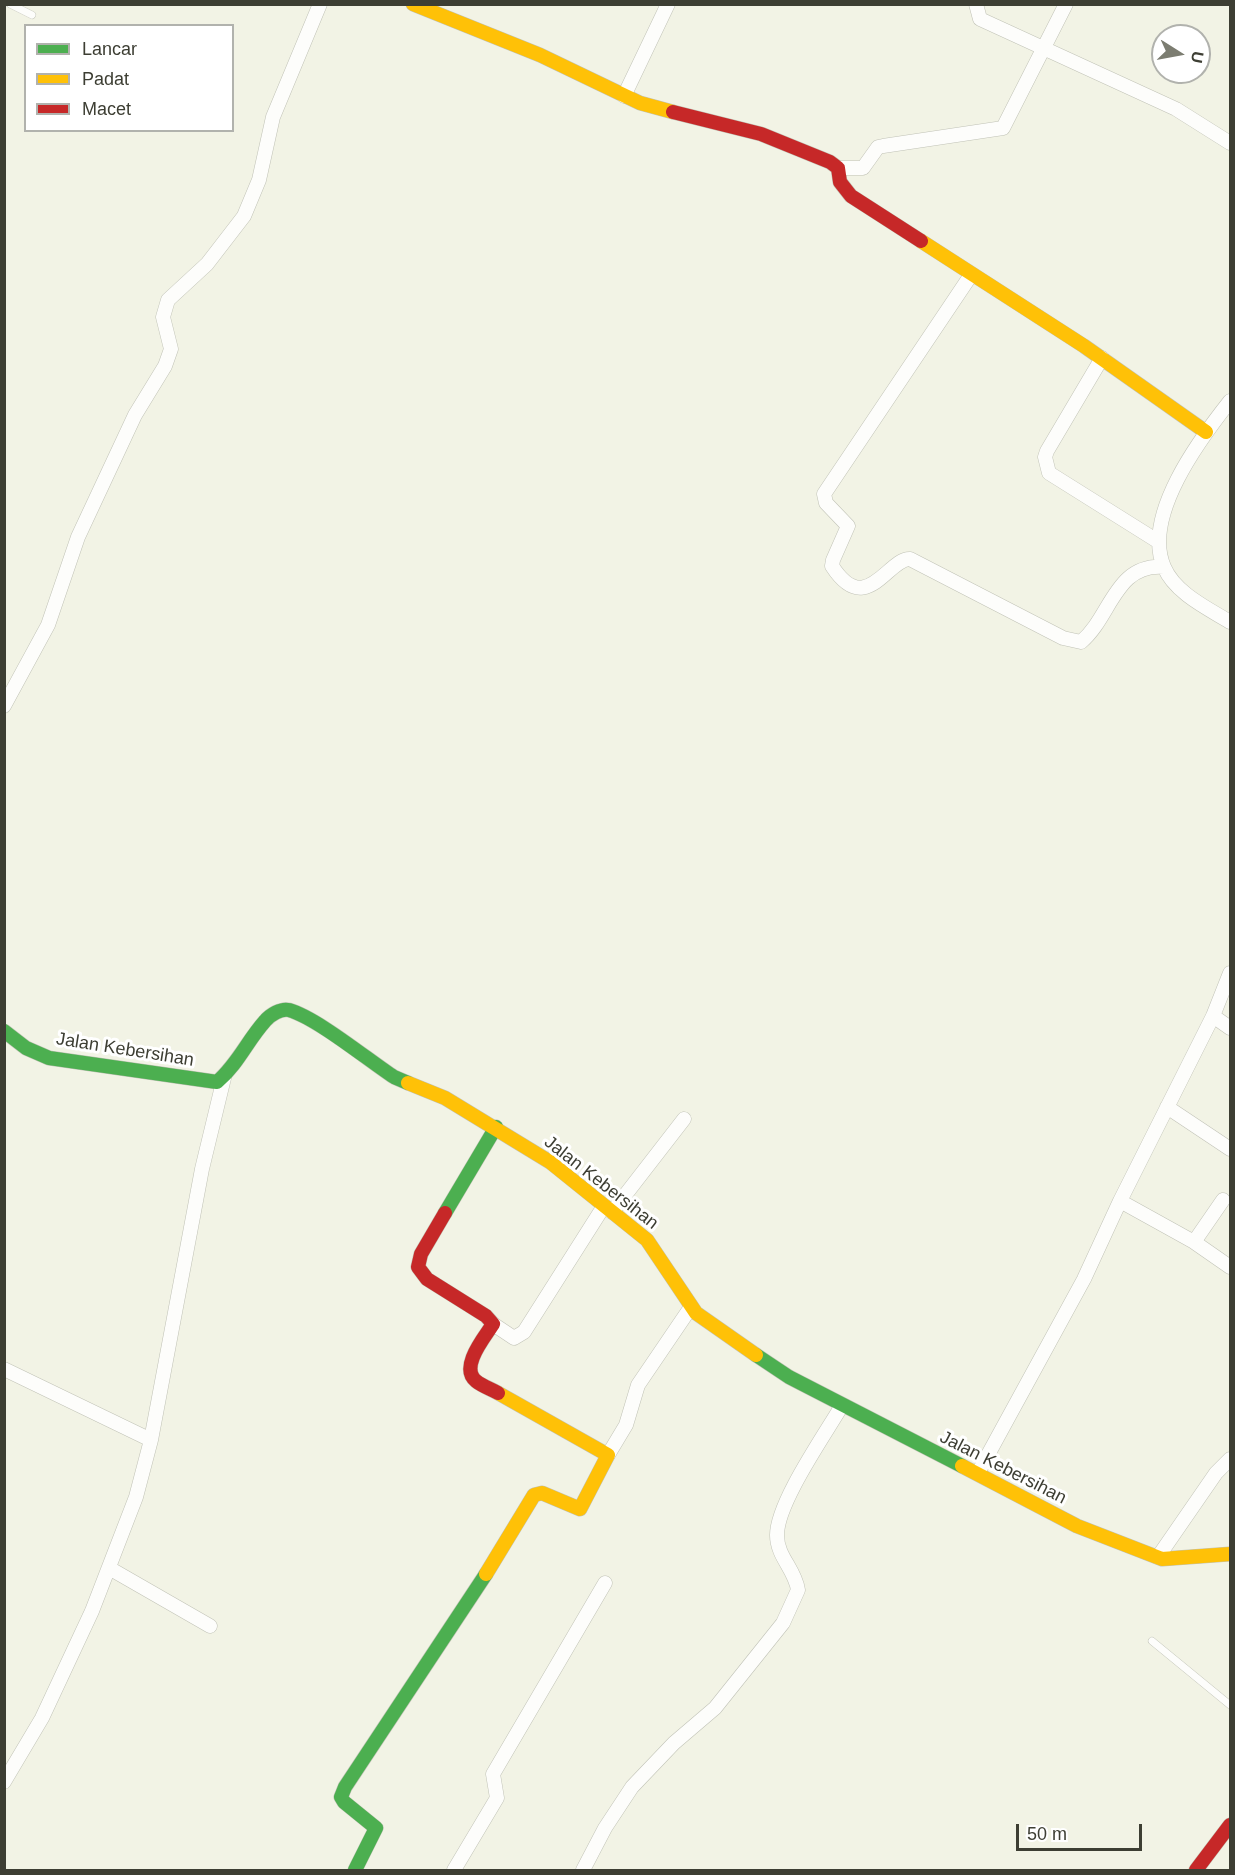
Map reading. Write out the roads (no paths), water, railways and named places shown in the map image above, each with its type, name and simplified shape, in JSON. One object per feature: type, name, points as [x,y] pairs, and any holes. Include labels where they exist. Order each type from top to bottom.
[{"type":"main road","points":[[413,4],[540,55],[624,96],[657,108],[761,134],[801,149],[838,168],[840,182],[851,196],[1102,358],[1206,432]]},
{"type":"main road","name":"Jalan Kebersihan","points":[[4,1031],[26,1048],[49,1058],[216,1082],[224,1078],[266,1018],[281,1010],[288,1010],[308,1019],[394,1077],[445,1098],[550,1162],[647,1240],[692,1307],[719,1331],[789,1377],[841,1407],[978,1473],[1077,1526],[1158,1557],[1169,1559],[1230,1554]]},
{"type":"main road","points":[[355,1870],[376,1828],[372,1821],[344,1805],[341,1797],[345,1787],[474,1594],[534,1495],[542,1493],[580,1509],[608,1455],[474,1380],[470,1375],[470,1365],[493,1324],[486,1316],[427,1279],[418,1267],[421,1254],[496,1127]]},
{"type":"main road","points":[[1196,1870],[1230,1825]]},
{"type":"street","points":[[4,706],[48,624],[78,537],[130,425],[165,366],[171,349],[163,317],[168,300],[207,264],[244,216],[259,180],[273,117],[320,4]]},
{"type":"street","points":[[624,96],[668,4]]},
{"type":"street","points":[[976,4],[980,19],[1176,109],[1230,143]]},
{"type":"street","points":[[838,168],[863,168],[878,147],[1003,128],[1066,4]]},
{"type":"street","points":[[971,275],[824,494],[826,503],[848,523],[846,535],[832,566],[856,586],[869,586],[876,583],[901,561],[910,559],[1062,638],[1081,642],[1089,635],[1111,600],[1136,570],[1149,566],[1164,567]]},
{"type":"street","points":[[1102,358],[1047,451],[1046,466],[1049,473],[1159,542]]},
{"type":"street","points":[[1230,401],[1206,432],[1163,511],[1159,542],[1164,567],[1184,593],[1230,620]]},
{"type":"street","points":[[978,1473],[1079,1289],[1120,1201],[1213,1016],[1230,973]]},
{"type":"street","points":[[1213,1016],[1230,1028]]},
{"type":"street","points":[[4,1782],[42,1718],[92,1611],[136,1497],[151,1440],[202,1169],[224,1078]]},
{"type":"street","points":[[1167,1107],[1230,1149]]},
{"type":"street","points":[[493,1324],[512,1336],[519,1337],[608,1209],[684,1119]]},
{"type":"street","points":[[1194,1242],[1223,1200]]},
{"type":"street","points":[[1120,1201],[1194,1242],[1230,1267]]},
{"type":"street","points":[[608,1455],[626,1425],[638,1385],[692,1307]]},
{"type":"street","points":[[4,1369],[151,1440]]},
{"type":"street","points":[[583,1870],[605,1828],[632,1787],[674,1743],[715,1707],[783,1623],[798,1590],[793,1572],[779,1550],[777,1536],[782,1509],[841,1407]]},
{"type":"street","points":[[1158,1557],[1216,1473],[1230,1459]]},
{"type":"street","points":[[109,1568],[210,1626]]},
{"type":"street","points":[[454,1870],[497,1797],[493,1774],[605,1583]]},
{"type":"lane","points":[[10,4],[32,15]]},
{"type":"lane","points":[[1152,1641],[1230,1705]]}]
